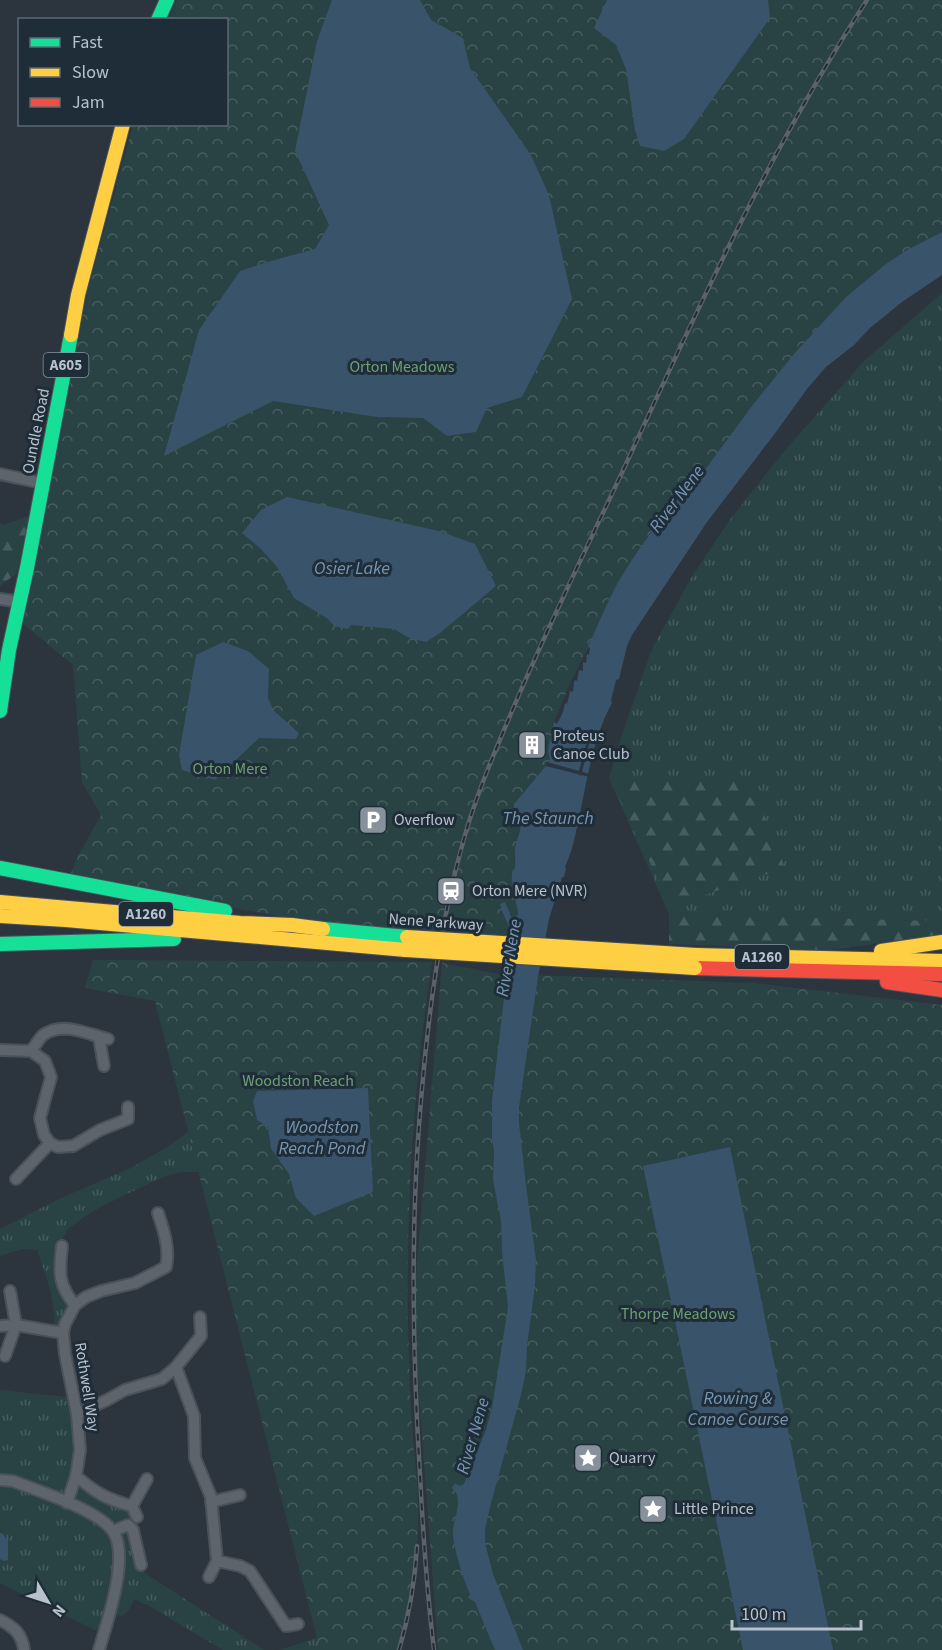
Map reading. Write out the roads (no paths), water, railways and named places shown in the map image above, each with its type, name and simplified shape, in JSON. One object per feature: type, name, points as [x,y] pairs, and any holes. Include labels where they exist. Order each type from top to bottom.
[{"type":"main road","points":[[159,18],[166,0]]},
{"type":"main road","name":"Oundle Road","points":[[0,711],[9,650],[78,295],[122,126]]},
{"type":"main road","points":[[0,868],[292,925]]},
{"type":"main road","name":"Nene Parkway","points":[[0,902],[240,923],[292,925],[407,944]]},
{"type":"main road","name":"Nene Parkway","points":[[0,916],[286,940],[407,944],[821,972],[942,974]]},
{"type":"main road","points":[[0,944],[168,939],[286,940]]},
{"type":"main road","points":[[829,958],[942,942]]},
{"type":"main road","name":"Nene Parkway","points":[[695,962],[829,958],[942,960]]},
{"type":"main road","points":[[821,972],[942,990]]},
{"type":"street","points":[[0,474],[42,483]]},
{"type":"street","points":[[0,599],[20,602]]},
{"type":"street","points":[[31,1050],[42,1036],[55,1029],[69,1028],[103,1038],[104,1066]]},
{"type":"street","points":[[0,1050],[31,1050],[45,1061],[51,1077],[40,1118],[44,1135],[50,1143],[58,1147],[73,1146],[100,1130],[128,1119],[128,1107]]},
{"type":"street","points":[[16,1179],[50,1143]]},
{"type":"street","points":[[62,1246],[60,1278],[63,1288],[75,1305],[101,1291],[135,1283],[166,1267],[168,1258],[165,1233],[158,1213]]},
{"type":"street","points":[[5,1356],[16,1325],[10,1292]]},
{"type":"street","name":"Rothwell Way","points":[[67,1503],[76,1476],[80,1450],[77,1414],[63,1332],[75,1305]]},
{"type":"street","points":[[77,1414],[125,1390],[162,1379],[176,1367],[201,1336],[200,1317]]},
{"type":"street","points":[[0,1326],[16,1325],[63,1332]]},
{"type":"street","points":[[176,1367],[194,1416],[195,1458],[211,1497],[217,1561],[209,1576]]},
{"type":"street","points":[[76,1476],[96,1492],[113,1501],[132,1506]]},
{"type":"street","points":[[132,1506],[147,1479]]},
{"type":"street","points":[[0,1480],[13,1482],[67,1503],[98,1517],[113,1531],[120,1548],[120,1562],[99,1650]]},
{"type":"street","points":[[211,1502],[240,1495]]},
{"type":"street","points":[[132,1506],[137,1517]]},
{"type":"street","points":[[113,1531],[128,1525],[133,1530],[141,1565]]},
{"type":"street","points":[[217,1561],[240,1566],[250,1571],[286,1626],[298,1624]]},
{"type":"street","points":[[0,1620],[15,1629],[20,1636],[24,1650]]},
{"type":"water","points":[[332,0],[420,0],[431,20],[463,38],[470,68],[531,155],[549,195],[572,299],[522,397],[487,408],[476,432],[447,436],[423,418],[377,417],[273,401],[164,456],[199,330],[240,271],[315,249],[329,225],[295,151],[317,41]]},
{"type":"water","points":[[607,0],[768,0],[770,18],[684,139],[664,151],[640,146],[635,130],[626,69],[616,45],[594,28]]},
{"type":"water","name":"The Staunch","points":[[942,232],[942,275],[902,302],[826,367],[707,522],[632,635],[619,679],[616,680],[612,703],[598,734],[573,844],[549,919],[519,1107],[536,1260],[535,1285],[526,1371],[491,1503],[485,1529],[485,1543],[493,1574],[523,1650],[495,1650],[475,1602],[468,1598],[470,1594],[453,1539],[458,1498],[452,1488],[455,1483],[459,1486],[464,1484],[486,1430],[492,1408],[508,1307],[501,1221],[493,1180],[492,1101],[504,998],[514,940],[500,904],[505,902],[511,916],[515,917],[518,914],[512,872],[521,825],[514,814],[514,803],[550,761],[548,750],[554,722],[608,602],[635,555],[666,512],[704,471],[794,354],[846,297],[887,263]],"holes":[[[590,729],[593,729],[581,776],[578,774]]]},
{"type":"water","name":"Osier Lake","points":[[287,497],[439,531],[475,544],[496,586],[426,642],[409,638],[394,629],[351,625],[348,629],[334,626],[328,619],[294,598],[277,567],[242,533],[261,510]]},
{"type":"water","name":"Orton Mere","points":[[223,642],[248,651],[269,669],[268,698],[274,711],[299,733],[296,739],[259,738],[215,780],[182,770],[179,755],[196,655]]},
{"type":"water","name":"Woodston Reach Pond","points":[[368,1088],[373,1192],[314,1216],[296,1198],[289,1174],[271,1149],[268,1127],[257,1120],[253,1101],[257,1091]]},
{"type":"water","name":"Rowing & Canoe Course","points":[[730,1147],[833,1650],[743,1650],[643,1166]]},
{"type":"water","points":[[0,1533],[8,1541],[8,1560],[4,1561],[0,1559]]},
{"type":"railway","points":[[434,1650],[417,1427],[414,1233],[418,1137],[428,1028],[447,906],[454,876],[471,815],[488,768],[537,654],[713,278],[801,109],[867,0]]},
{"type":"railway","points":[[399,1650],[411,1598],[417,1546]]},
{"type":"place","name":"Proteus Canoe Club","points":[[532,745]]},
{"type":"place","name":"Overflow","points":[[373,820]]},
{"type":"place","name":"Orton Mere (NVR)","points":[[451,891]]},
{"type":"place","name":"Quarry","points":[[588,1458]]},
{"type":"place","name":"Little Prince","points":[[653,1509]]},
{"type":"park label","name":"Orton Meadows","points":[[402,367]]},
{"type":"park label","name":"Woodston Reach","points":[[298,1081]]},
{"type":"park label","name":"Thorpe Meadows","points":[[678,1314]]},
{"type":"water label","name":"River Nene","points":[[677,499]]},
{"type":"water label","name":"River Nene","points":[[509,958]]},
{"type":"water label","name":"River Nene","points":[[473,1436]]}]
